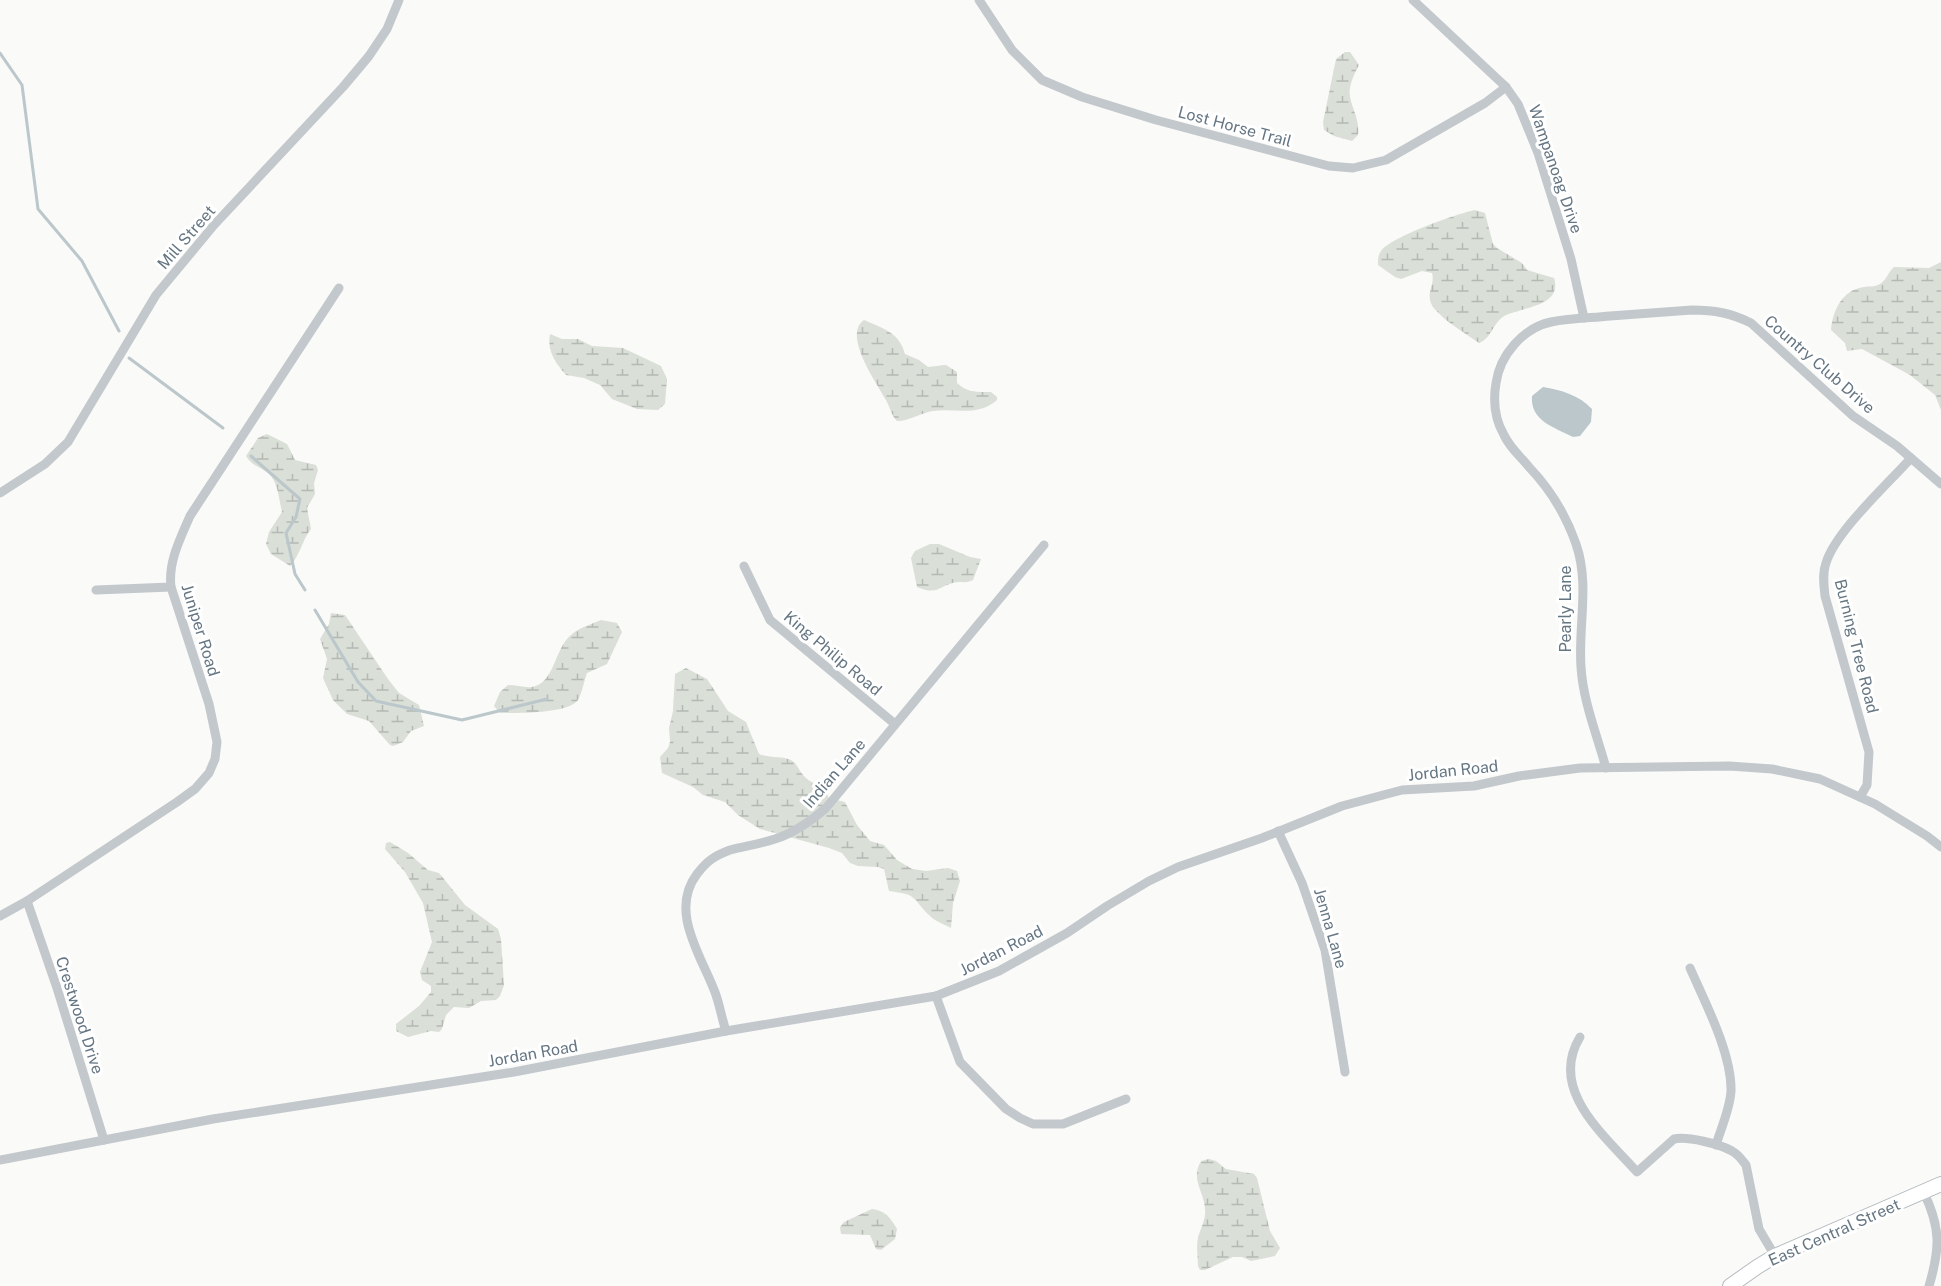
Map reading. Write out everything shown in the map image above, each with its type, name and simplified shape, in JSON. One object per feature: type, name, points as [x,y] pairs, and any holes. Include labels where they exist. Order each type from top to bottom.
[{"type":"main road","name":"East Central Street","points":[[1730,1286],[1775,1257],[1941,1184]]},
{"type":"street","name":"Mill Street","points":[[0,494],[61,451],[80,424],[156,295],[214,225],[344,87],[387,30],[399,0]]},
{"type":"street","name":"Lost Horse Trail","points":[[980,0],[1012,50],[1042,80],[1082,97],[1156,120],[1329,166],[1353,168],[1386,160],[1485,103],[1506,87]]},
{"type":"street","name":"Wampanoag Drive","points":[[1413,0],[1506,87],[1518,104],[1538,153],[1571,259],[1584,318]]},
{"type":"street","name":"Juniper Road","points":[[0,915],[27,901],[177,802],[195,789],[209,773],[217,742],[209,704],[171,587],[177,543],[190,516],[339,288]]},
{"type":"street","name":"Pearly Lane","points":[[1606,768],[1594,728],[1581,669],[1583,585],[1576,543],[1559,506],[1535,474],[1513,451],[1503,435],[1494,405],[1497,375],[1506,354],[1514,345],[1532,331],[1549,323],[1584,318],[1692,310],[1734,314]]},
{"type":"street","name":"Country Club Drive","points":[[1734,314],[1751,323],[1853,416],[1897,446],[1941,484]]},
{"type":"street","name":"Burning Tree Road","points":[[1860,797],[1868,785],[1869,752],[1825,596],[1825,565],[1841,535],[1911,458]]},
{"type":"street","name":"Indian Lane","points":[[726,1031],[716,995],[691,936],[686,915],[686,905],[695,877],[709,860],[729,851],[777,838],[811,820],[826,808],[1044,545]]},
{"type":"street","name":"King Philip Road","points":[[744,566],[770,620],[895,724]]},
{"type":"street","points":[[96,590],[171,587]]},
{"type":"street","name":"Jordan Road","points":[[0,1160],[224,1118],[524,1071],[726,1031],[936,996],[999,971],[1067,933],[1149,880],[1342,807],[1402,790],[1474,786],[1519,776],[1580,768],[1729,766],[1772,769],[1820,779],[1860,797],[1906,823],[1941,847]]},
{"type":"street","name":"Jenna Lane","points":[[1278,831],[1302,883],[1325,950],[1345,1072]]},
{"type":"street","name":"Crestwood Drive","points":[[27,901],[57,988],[104,1140]]},
{"type":"street","points":[[1690,968],[1719,1034],[1729,1075],[1731,1091],[1729,1104],[1716,1145]]},
{"type":"street","points":[[936,996],[960,1062],[1006,1109],[1020,1118],[1033,1124],[1063,1124],[1126,1099]]},
{"type":"street","points":[[1580,1037],[1573,1048],[1570,1082],[1578,1101],[1593,1124],[1637,1172],[1674,1139],[1681,1137],[1733,1151],[1746,1166],[1759,1229],[1775,1257]]},
{"type":"street","points":[[1924,1193],[1936,1221],[1938,1233],[1938,1252],[1929,1286]]},
{"type":"green space","points":[[1345,52],[1350,52],[1359,65],[1350,89],[1358,130],[1358,135],[1352,141],[1334,136],[1324,130],[1323,122],[1336,59]]},
{"type":"green space","points":[[1475,210],[1485,213],[1493,244],[1497,248],[1522,263],[1527,270],[1554,278],[1555,288],[1552,295],[1539,305],[1504,316],[1479,343],[1443,317],[1432,305],[1430,296],[1432,273],[1422,271],[1401,279],[1378,265],[1381,251],[1397,239],[1440,221]]},
{"type":"green space","points":[[1941,262],[1941,410],[1935,395],[1910,375],[1862,349],[1847,351],[1845,343],[1831,330],[1840,302],[1850,292],[1881,284],[1894,267],[1929,268]]},
{"type":"green space","points":[[864,320],[895,336],[905,354],[928,367],[946,365],[957,372],[957,383],[965,389],[991,392],[997,400],[974,410],[933,411],[897,421],[869,371],[859,347],[858,327]]},
{"type":"green space","points":[[550,334],[562,339],[578,339],[592,346],[623,348],[661,366],[667,379],[665,404],[658,410],[637,409],[612,399],[600,385],[584,378],[566,375],[553,356],[549,340]]},
{"type":"green space","points":[[267,434],[287,444],[295,460],[316,465],[318,470],[314,483],[315,494],[307,508],[311,529],[290,566],[271,554],[266,544],[269,532],[282,512],[278,491],[272,477],[246,456],[258,438]]},
{"type":"green space","points":[[930,544],[939,544],[970,557],[981,559],[973,580],[953,583],[931,591],[917,587],[911,558],[915,551]]},
{"type":"green space","points":[[331,613],[345,615],[399,693],[419,705],[424,726],[411,731],[403,742],[390,745],[369,721],[347,714],[333,700],[323,678],[327,659],[320,639],[329,624]]},
{"type":"green space","points":[[601,620],[617,623],[622,632],[607,664],[587,673],[578,700],[572,705],[553,710],[500,713],[494,706],[500,692],[508,685],[532,687],[540,684],[550,672],[565,641],[581,628]]},
{"type":"green space","points":[[686,668],[707,679],[728,711],[746,722],[759,754],[791,760],[807,779],[819,786],[829,798],[845,802],[857,825],[870,841],[884,845],[897,860],[912,869],[926,871],[948,868],[957,871],[960,881],[953,903],[951,928],[936,921],[909,895],[889,891],[884,869],[858,866],[850,863],[842,853],[829,848],[760,829],[738,815],[725,802],[703,795],[693,787],[662,773],[660,757],[670,742],[669,728],[673,711],[675,674]]},
{"type":"green space","points":[[390,842],[408,853],[428,870],[439,873],[465,905],[498,929],[501,939],[504,985],[500,996],[496,1000],[481,1001],[469,1008],[454,1007],[446,1015],[439,1032],[431,1031],[408,1037],[396,1031],[396,1024],[419,1006],[431,992],[431,986],[422,980],[420,972],[432,942],[423,903],[405,872],[385,849],[386,843]]},
{"type":"green space","points":[[1209,1159],[1216,1161],[1226,1169],[1254,1174],[1257,1178],[1270,1231],[1280,1248],[1275,1256],[1251,1261],[1242,1257],[1233,1257],[1205,1270],[1200,1270],[1197,1241],[1205,1207],[1197,1175],[1201,1161]]},
{"type":"green space","points":[[872,1209],[887,1215],[897,1229],[895,1239],[881,1250],[876,1249],[870,1235],[841,1234],[840,1227],[844,1222]]},
{"type":"shaded area","points":[[1543,387],[1569,394],[1592,409],[1591,422],[1580,436],[1573,437],[1551,426],[1535,412],[1532,396]]},
{"type":"waterway","points":[[0,53],[22,85],[38,209],[82,261],[119,331]]},
{"type":"waterway","points":[[129,358],[223,428]]},
{"type":"waterway","points":[[251,456],[300,499],[296,517],[286,533],[295,574],[305,590]]},
{"type":"waterway","points":[[315,610],[358,682],[376,701],[462,720],[547,699]]}]
